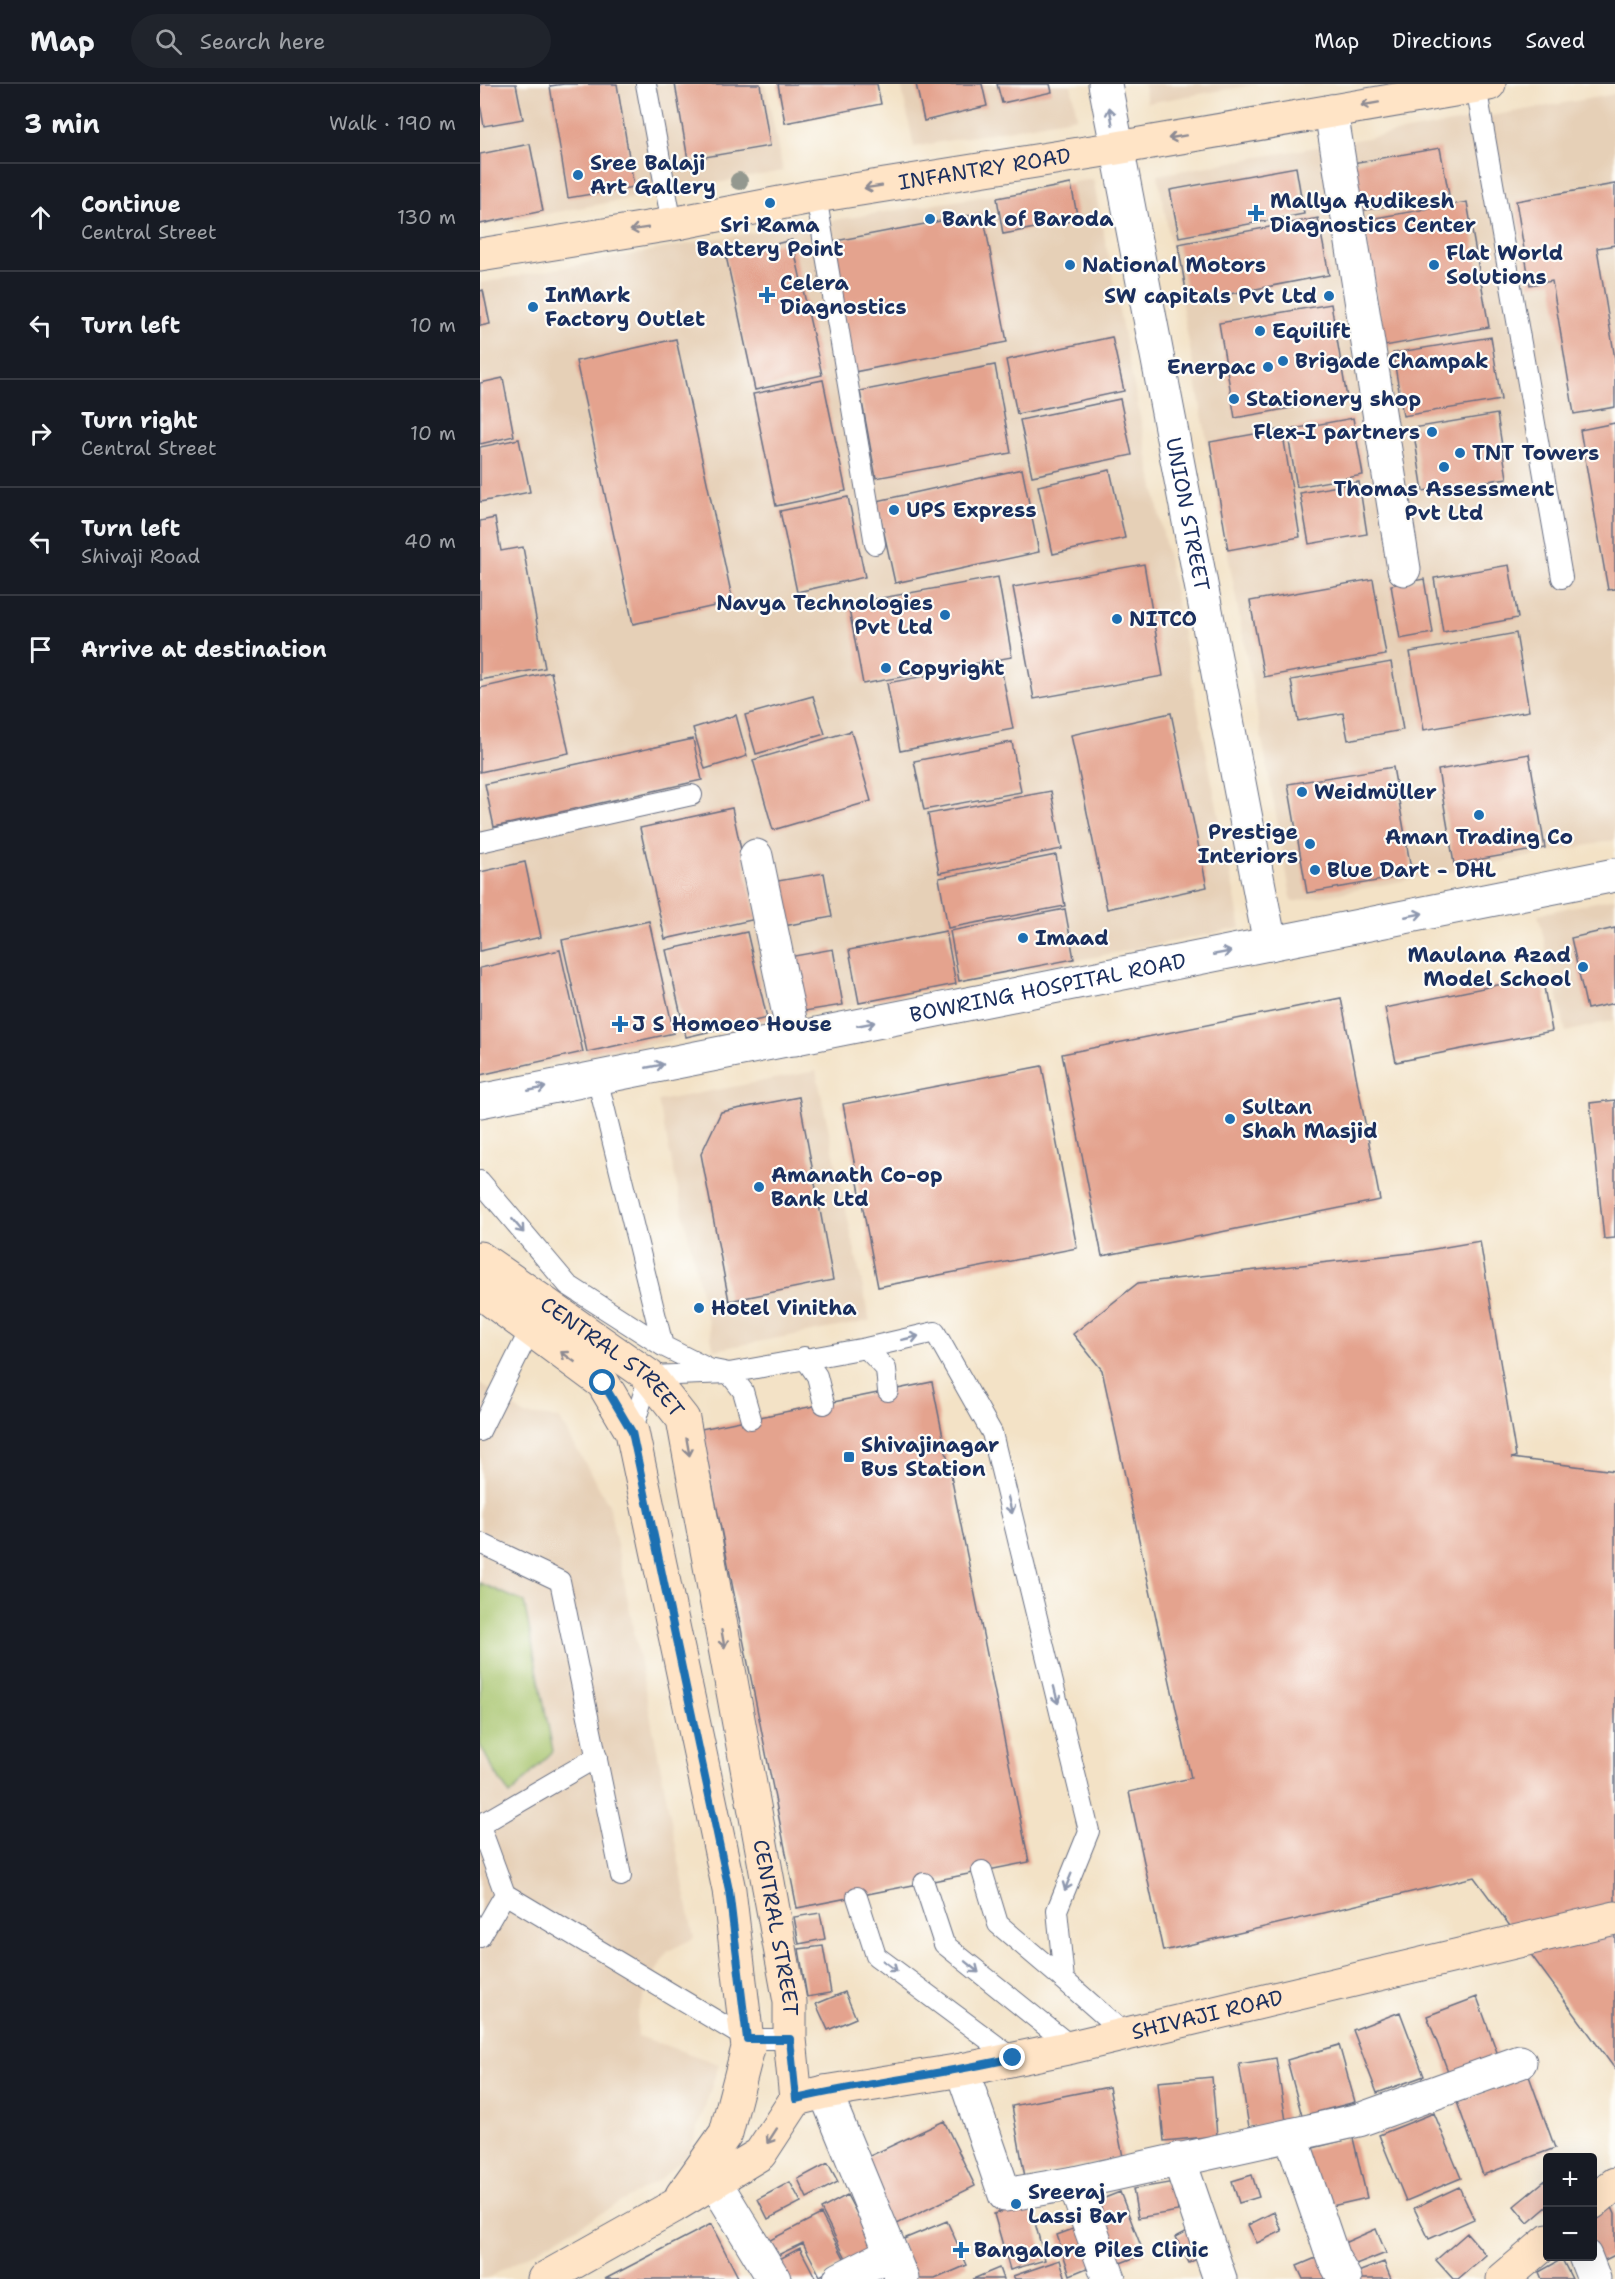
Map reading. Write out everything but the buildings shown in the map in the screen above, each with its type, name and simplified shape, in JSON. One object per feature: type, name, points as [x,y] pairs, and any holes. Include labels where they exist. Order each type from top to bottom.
[{"type":"street","name":"UNION STREET","points":[[1106,84],[1270,944]]},
{"type":"street","name":"INFANTRY ROAD","points":[[480,255],[672,224],[816,196],[1117,148],[1483,85]]},
{"type":"street","points":[[1330,111],[1404,569]]},
{"type":"street","points":[[756,856],[794,1039]]},
{"type":"street","name":"BOWRING HOSPITAL ROAD","points":[[480,1101],[1615,875]]},
{"type":"street","name":"CENTRAL STREET","points":[[480,1258],[649,1376],[683,1419],[788,1990],[790,2039],[811,2096]]},
{"type":"street","name":"CENTRAL STREET","points":[[480,1292],[603,1383],[632,1432],[729,1890],[748,2048],[726,2133],[674,2206]]},
{"type":"street","name":"SHIVAJI ROAD","points":[[811,2096],[962,2070],[1072,2047],[1615,1918]]},
{"type":"street","points":[[962,2070],[1005,2195],[1359,2120],[1520,2062]]},
{"type":"street","points":[[544,2279],[674,2206],[760,2154],[811,2096],[896,2266],[840,2279]]},
{"type":"street","points":[[1292,2135],[1333,2258],[1345,2279]]},
{"type":"street","points":[[1179,2159],[1220,2279]]},
{"type":"street","points":[[715,2182],[774,2279]]},
{"type":"street","points":[[1074,2182],[1109,2279]]},
{"type":"street","points":[[1597,2200],[1615,2184]]},
{"type":"street","points":[[1503,2279],[1543,2245]]},
{"type":"street","points":[[1587,2261],[1594,2279]]},
{"type":"lane","points":[[646,84],[672,224]]},
{"type":"lane","points":[[1483,85],[1562,578]]},
{"type":"lane","points":[[816,196],[875,544]]},
{"type":"lane","points":[[480,842],[692,795]]},
{"type":"lane","points":[[597,1078],[663,1346]]},
{"type":"lane","points":[[480,1181],[568,1285],[663,1346],[709,1369],[729,1373],[743,1391],[750,1419]]},
{"type":"lane","points":[[480,1431],[530,1330]]},
{"type":"lane","points":[[632,1432],[649,1376],[729,1373],[935,1332],[992,1433],[1089,1831],[1057,1910],[1064,1980]]},
{"type":"lane","points":[[866,1347],[886,1369],[888,1391]]},
{"type":"lane","points":[[804,1357],[816,1376],[824,1404]]},
{"type":"lane","points":[[480,1543],[561,1581],[621,1876]]},
{"type":"lane","points":[[597,1757],[480,1825],[505,1894],[747,2039],[790,2039]]},
{"type":"lane","points":[[982,1871],[998,1924],[1125,2034]]},
{"type":"lane","points":[[924,1883],[944,1944],[1072,2047]]},
{"type":"lane","points":[[480,1937],[505,1894]]},
{"type":"lane","points":[[857,1897],[876,1956],[1013,2058]]},
{"type":"shaded area","points":[[480,84],[765,84],[783,171],[480,226]]},
{"type":"shaded area","points":[[901,84],[1071,84],[1077,117],[914,147]]},
{"type":"shaded area","points":[[1144,84],[1258,84],[1147,103]]},
{"type":"shaded area","points":[[1615,94],[1615,840],[1292,902],[1158,175]]},
{"type":"shaded area","points":[[1093,179],[1241,928],[480,1078],[480,283],[715,239]]},
{"type":"shaded area","name":"Maulana Azad Model School","points":[[1615,898],[1615,1020],[1566,1032],[1538,914]]},
{"type":"shaded area","points":[[816,1071],[870,1321],[714,1350],[658,1101]]},
{"type":"shaded area","points":[[480,1383],[525,1415],[559,1418],[609,1505],[694,1938],[668,1951],[650,1982],[637,2014],[638,2036],[719,2064],[690,2153],[656,2182],[486,2279],[480,2279]]},
{"type":"green space","points":[[480,1583],[524,1602],[553,1751],[510,1795],[480,1745]]},
{"type":"place","name":"Sree Balaji Art Gallery","points":[[578,175]]},
{"type":"place","name":"Sri Rama Battery Point","points":[[770,203]]},
{"type":"place","name":"Mallya Audikesh Diagnostics Center","points":[[1256,213]]},
{"type":"place","name":"Bank of Baroda","points":[[930,219]]},
{"type":"place","name":"National Motors","points":[[1070,265]]},
{"type":"place","name":"Flat World Solutions","points":[[1434,265]]},
{"type":"place","name":"Celera Diagnostics","points":[[767,295]]},
{"type":"place","name":"SW capitals Pvt Ltd","points":[[1329,296]]},
{"type":"place","name":"InMark Factory Outlet","points":[[533,307]]},
{"type":"place","name":"Equilift","points":[[1260,331]]},
{"type":"place","name":"Brigade Champak","points":[[1283,361]]},
{"type":"place","name":"Enerpac","points":[[1268,367]]},
{"type":"place","name":"Stationery shop","points":[[1234,399]]},
{"type":"place","name":"Flex-I partners","points":[[1432,432]]},
{"type":"place","name":"TNT Towers","points":[[1460,453]]},
{"type":"place","name":"Thomas Assessment Pvt Ltd","points":[[1444,467]]},
{"type":"place","name":"UPS Express","points":[[894,510]]},
{"type":"place","name":"Navya Technologies Pvt Ltd","points":[[945,615]]},
{"type":"place","name":"NITCO","points":[[1117,619]]},
{"type":"place","name":"Copyright","points":[[886,668]]},
{"type":"place","name":"Weidmüller","points":[[1302,792]]},
{"type":"place","name":"Aman Trading Co","points":[[1479,815]]},
{"type":"place","name":"Prestige Interiors","points":[[1310,844]]},
{"type":"place","name":"Blue Dart - DHL","points":[[1315,870]]},
{"type":"place","name":"Imaad","points":[[1023,938]]},
{"type":"place","name":"Maulana Azad Model School","points":[[1583,967]]},
{"type":"place","name":"J S Homoeo House","points":[[620,1024]]},
{"type":"place","name":"Sultan Shah Masjid","points":[[1230,1119]]},
{"type":"place","name":"Amanath Co-op Bank Ltd","points":[[759,1187]]},
{"type":"place","name":"Hotel Vinitha","points":[[699,1308]]},
{"type":"place","name":"Shivajinagar Bus Station","points":[[849,1457]]},
{"type":"place","name":"Sreeraj Lassi Bar","points":[[1016,2204]]},
{"type":"place","name":"Bangalore Piles Clinic","points":[[961,2250]]},
{"type":"route","points":[[603,1383],[632,1432],[729,1890],[747,2039],[790,2039],[796,2099],[825,2092],[962,2070],[1013,2058]]}]
